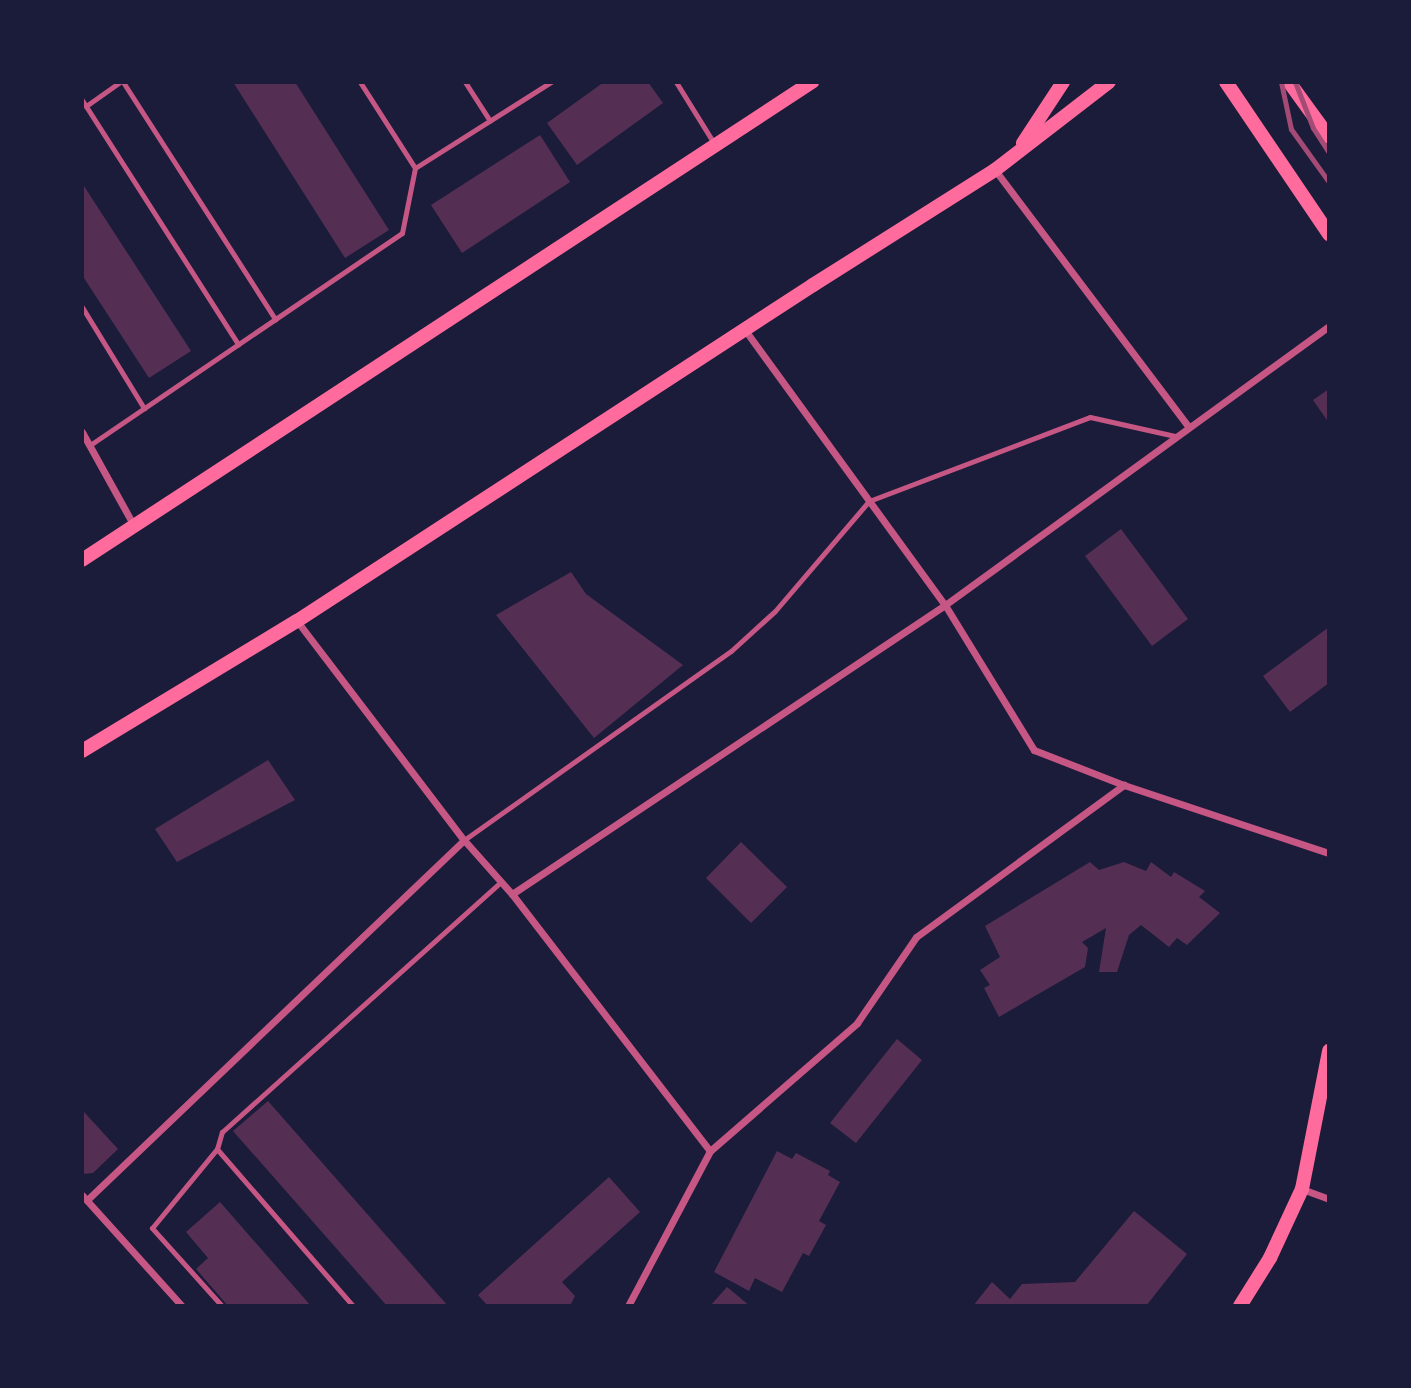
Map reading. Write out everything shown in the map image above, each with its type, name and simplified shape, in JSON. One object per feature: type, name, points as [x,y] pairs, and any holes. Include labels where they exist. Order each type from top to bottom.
[{"type":"main road","points":[[82,561],[812,82]]},
{"type":"main road","points":[[1017,153],[1063,82]]},
{"type":"main road","points":[[82,751],[297,621],[995,170],[1109,82]]},
{"type":"main road","points":[[1226,82],[1329,234]]},
{"type":"main road","points":[[1289,82],[1329,137]]},
{"type":"main road","points":[[1240,1306],[1270,1258],[1302,1189],[1329,1051]]},
{"type":"street","points":[[995,170],[1189,427]]},
{"type":"street","points":[[512,894],[945,605],[1329,326]]},
{"type":"street","points":[[745,330],[945,605],[1034,750],[1124,785],[1329,853]]},
{"type":"street","points":[[82,432],[135,528]]},
{"type":"street","points":[[297,621],[464,840],[512,894],[710,1151]]},
{"type":"street","points":[[628,1306],[710,1151],[857,1023],[916,937],[1124,785]]},
{"type":"street","points":[[182,1306],[85,1197],[464,840]]},
{"type":"street","points":[[1302,1189],[1329,1199]]},
{"type":"lane","points":[[238,344],[84,103],[121,82],[275,319]]},
{"type":"lane","points":[[90,445],[402,233],[415,168],[360,82]]},
{"type":"lane","points":[[465,82],[490,121]]},
{"type":"lane","points":[[415,168],[551,82]]},
{"type":"lane","points":[[676,82],[715,145]]},
{"type":"lane","points":[[82,307],[144,408]]},
{"type":"lane","points":[[464,840],[731,650],[775,611],[869,501],[1090,417],[1175,436]]},
{"type":"lane","points":[[222,1306],[152,1228],[217,1149],[222,1132],[501,882]]},
{"type":"lane","points":[[217,1149],[353,1306]]},
{"type":"building","points":[[233,82],[295,82],[389,230],[345,258]]},
{"type":"building","points":[[604,82],[648,82],[663,103],[577,165],[547,123]]},
{"type":"building","points":[[540,135],[570,182],[462,253],[431,205]]},
{"type":"building","points":[[82,183],[191,351],[149,378],[82,275]]},
{"type":"building","points":[[1329,389],[1329,423],[1313,400]]},
{"type":"building","points":[[1121,529],[1188,619],[1152,646],[1085,556]]},
{"type":"building","points":[[571,572],[586,594],[683,665],[594,738],[496,615]]},
{"type":"building","points":[[1329,627],[1329,683],[1290,712],[1263,676]]},
{"type":"building","points":[[268,760],[295,800],[177,862],[155,829]]},
{"type":"building","points":[[741,842],[787,887],[751,923],[706,878]]},
{"type":"building","points":[[1090,862],[1099,870],[1124,862],[1146,871],[1151,862],[1171,877],[1174,872],[1205,891],[1199,897],[1220,913],[1187,945],[1177,938],[1169,947],[1141,925],[1129,935],[1117,972],[1099,972],[1106,928],[1082,942],[1088,948],[1085,967],[999,1017],[984,988],[990,985],[980,970],[1000,957],[985,926]]},
{"type":"building","points":[[897,1039],[922,1060],[856,1143],[830,1123]]},
{"type":"building","points":[[268,1101],[448,1306],[387,1306],[233,1131]]},
{"type":"building","points":[[84,1112],[118,1149],[93,1173],[82,1174]]},
{"type":"building","points":[[777,1151],[792,1159],[796,1153],[830,1171],[828,1175],[840,1182],[819,1221],[826,1225],[809,1256],[803,1253],[782,1292],[755,1278],[749,1291],[714,1272]]},
{"type":"building","points":[[609,1177],[640,1212],[562,1282],[575,1296],[570,1306],[488,1306],[478,1295]]},
{"type":"building","points":[[220,1202],[311,1306],[228,1306],[196,1269],[208,1258],[186,1232]]},
{"type":"building","points":[[1134,1211],[1187,1254],[1146,1306],[973,1306],[992,1282],[1010,1299],[1022,1284],[1075,1282]]},
{"type":"building","points":[[727,1287],[750,1306],[710,1306]]},
{"type":"railway","points":[[1281,82],[1291,129],[1329,182]]},
{"type":"railway","points":[[1295,82],[1313,128],[1329,153]]}]
